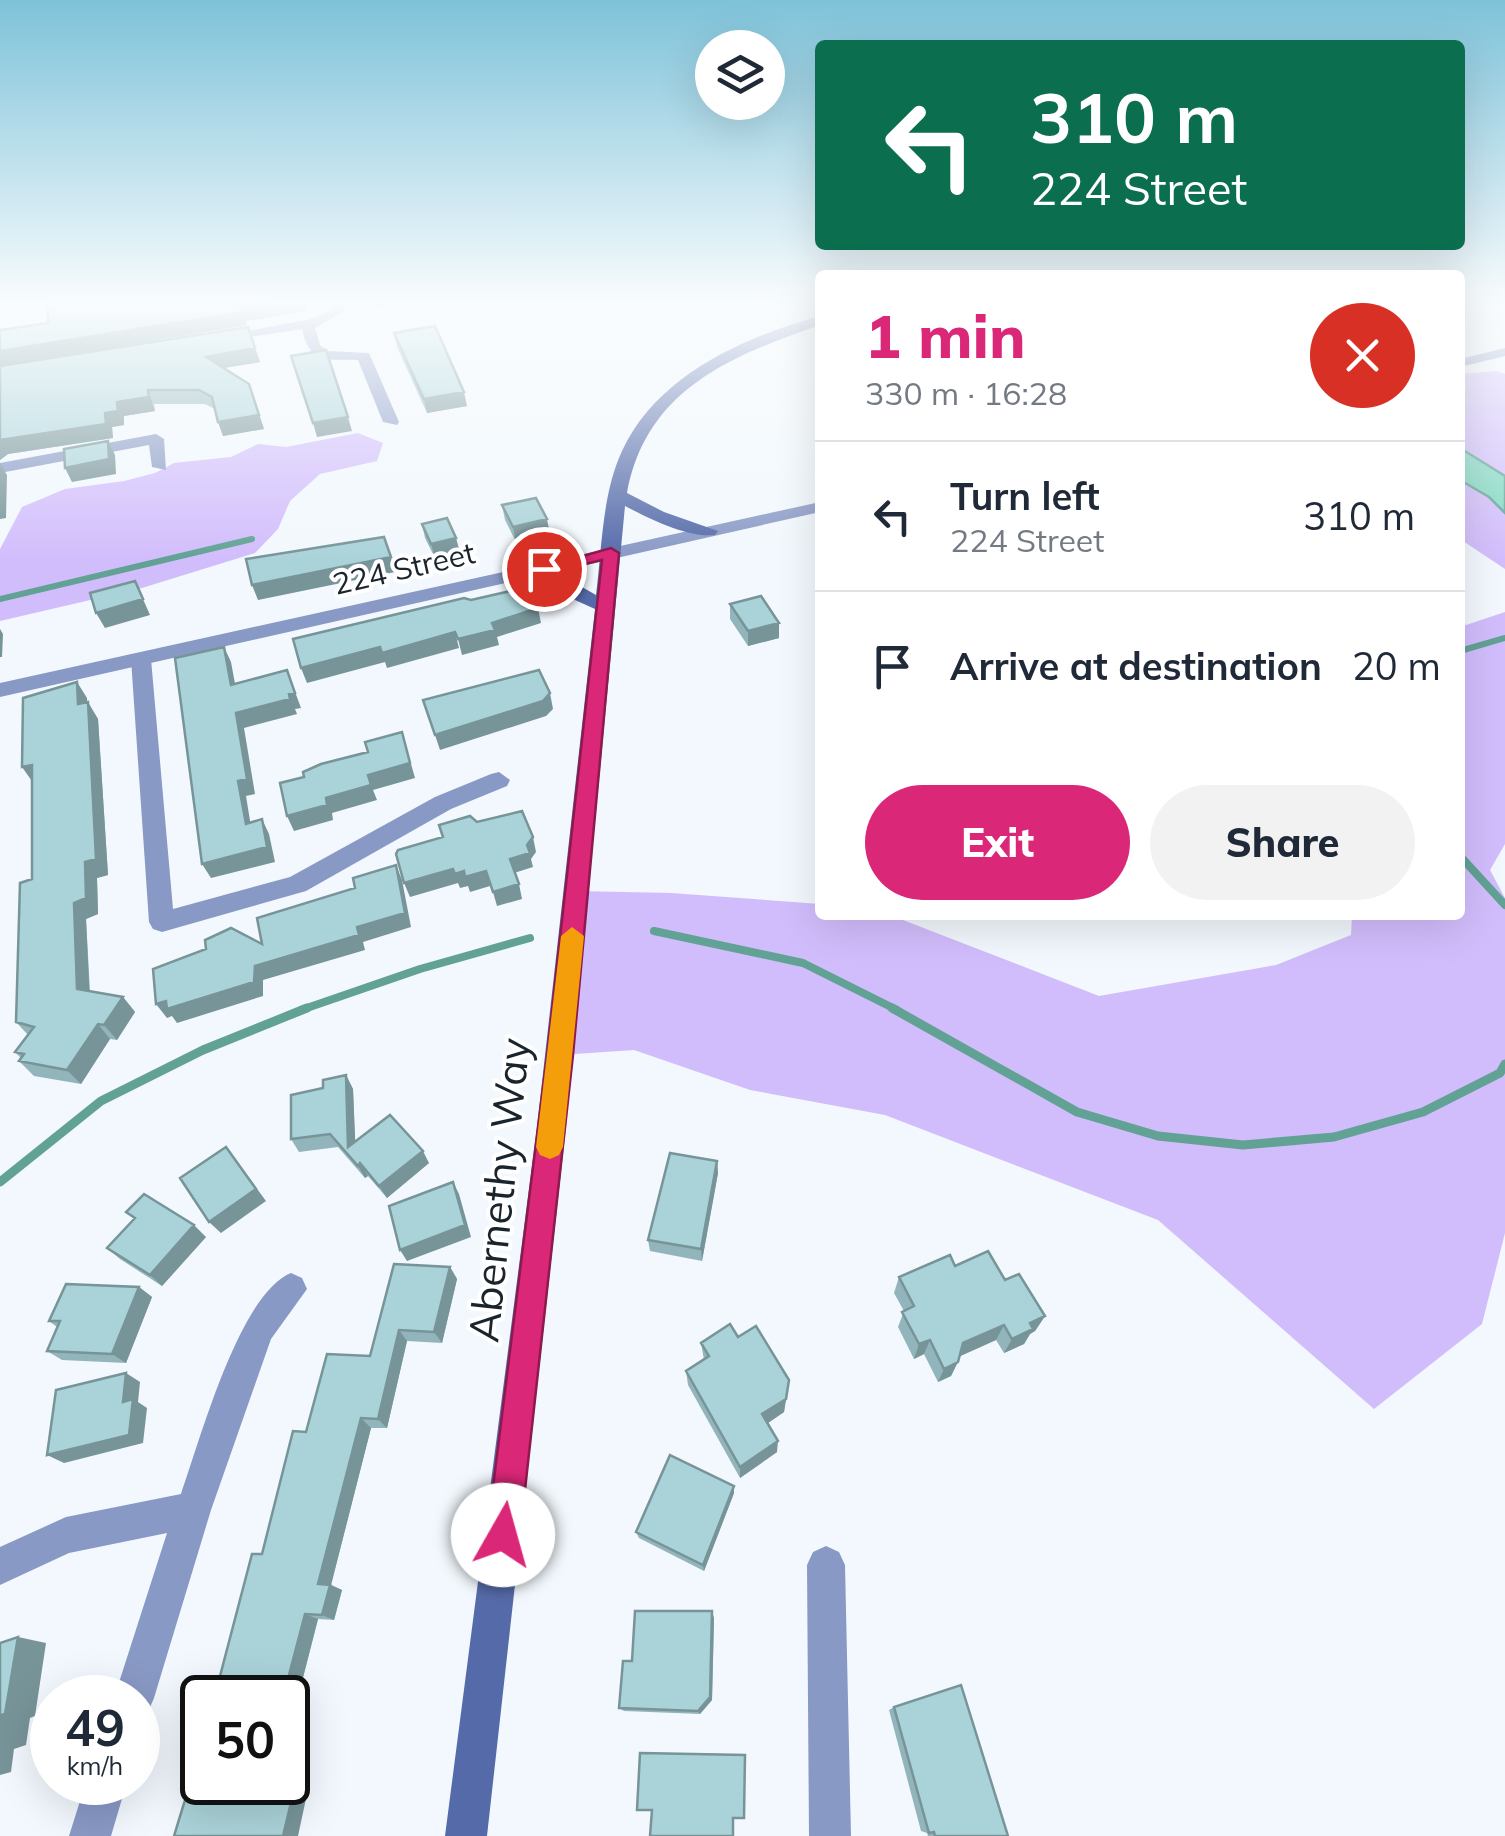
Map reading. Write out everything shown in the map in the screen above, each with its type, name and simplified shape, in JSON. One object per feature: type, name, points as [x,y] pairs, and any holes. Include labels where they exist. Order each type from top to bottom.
[{"type":"main road","name":"Abernethy Way","points":[[466,1836],[560,1055],[603,606],[619,496],[630,450],[654,410],[682,389]]},
{"type":"main road","points":[[619,496],[658,516],[710,531]]},
{"type":"main road","points":[[524,573],[568,587],[603,606]]},
{"type":"street","points":[[378,389],[391,422]]},
{"type":"street","points":[[0,468],[156,439],[160,468]]},
{"type":"street","name":"224 Street","points":[[0,690],[815,508]]},
{"type":"street","points":[[141,659],[162,922],[298,884],[442,802],[500,780]]},
{"type":"street","points":[[141,1675],[258,1328],[291,1289]]},
{"type":"street","points":[[0,1566],[66,1534],[194,1510]]},
{"type":"street","points":[[826,1565],[830,1836]]},
{"type":"street","points":[[90,1836],[99,1805]]},
{"type":"shaded area","points":[[1465,389],[1505,389],[1505,569],[1465,542]]},
{"type":"shaded area","points":[[358,433],[383,443],[377,461],[320,474],[290,501],[278,529],[255,553],[142,588],[0,621],[0,549],[22,507],[65,489],[124,481],[174,463],[231,457],[258,444],[286,447]]},
{"type":"shaded area","points":[[1465,451],[1505,476],[1505,513],[1489,497],[1465,483]]},
{"type":"shaded area","points":[[1505,612],[1505,844],[1490,870],[1505,898],[1505,1233],[1482,1324],[1374,1409],[1158,1220],[885,1115],[750,1090],[634,1050],[560,1055],[577,891],[815,904],[815,920],[903,920],[1099,996],[1276,965],[1351,935],[1352,920],[1465,920],[1465,625]]},
{"type":"building","points":[[0,389],[251,389],[259,415],[218,422],[212,397],[199,390],[148,390],[149,397],[117,402],[118,411],[105,413],[106,424],[0,440]]},
{"type":"building","points":[[302,389],[339,389],[348,417],[313,423]]},
{"type":"building","points":[[419,389],[463,389],[464,392],[424,399]]},
{"type":"building","points":[[108,441],[109,459],[65,468],[64,449]]},
{"type":"building","points":[[536,498],[547,519],[513,527],[502,505]]},
{"type":"building","points":[[447,518],[456,538],[431,544],[422,524]]},
{"type":"building","points":[[384,537],[391,557],[252,585],[246,559]]},
{"type":"building","points":[[135,581],[143,599],[96,613],[90,593]]},
{"type":"building","points":[[528,587],[538,608],[492,623],[495,630],[458,639],[455,632],[382,653],[380,647],[301,668],[293,639],[464,598],[471,600]]},
{"type":"building","points":[[761,596],[779,623],[748,631],[730,604]]},
{"type":"building","points":[[224,647],[231,685],[287,670],[295,693],[289,694],[290,699],[236,713],[247,779],[238,781],[246,824],[262,819],[267,847],[202,864],[175,658]]},
{"type":"building","points":[[539,670],[550,693],[543,701],[435,735],[423,700]]},
{"type":"building","points":[[77,682],[78,704],[88,702],[96,859],[85,862],[86,898],[74,903],[77,989],[123,997],[104,1025],[98,1024],[67,1070],[19,1061],[24,1054],[15,1052],[34,1027],[16,1022],[20,883],[32,879],[32,765],[22,767],[23,698]]},
{"type":"building","points":[[402,732],[410,763],[368,775],[371,785],[326,798],[327,805],[287,816],[280,783],[304,777],[303,772],[321,764],[368,752],[365,742]]},
{"type":"building","points":[[522,811],[533,837],[527,845],[530,853],[510,859],[519,884],[493,892],[486,871],[465,877],[464,871],[455,874],[453,869],[404,883],[398,850],[443,837],[439,825],[470,816],[477,822]]},
{"type":"building","points":[[396,865],[405,913],[357,927],[359,935],[255,966],[254,982],[167,1009],[166,1001],[156,1004],[153,969],[206,949],[205,940],[231,928],[262,944],[257,918],[355,888],[353,878]]},
{"type":"building","points":[[346,1075],[348,1147],[390,1115],[423,1151],[379,1186],[330,1134],[291,1139],[291,1095],[323,1088],[323,1080]]},
{"type":"building","points":[[226,1147],[256,1189],[209,1222],[180,1178]]},
{"type":"building","points":[[670,1153],[717,1161],[701,1249],[648,1240]]},
{"type":"building","points":[[453,1182],[465,1225],[400,1250],[389,1206]]},
{"type":"building","points":[[144,1194],[194,1225],[150,1275],[107,1248],[135,1218],[126,1212]]},
{"type":"building","points":[[988,1251],[1005,1280],[1019,1274],[1045,1316],[1030,1323],[1033,1329],[1012,1339],[1004,1325],[963,1343],[958,1362],[944,1369],[930,1340],[919,1344],[902,1312],[914,1306],[899,1277],[950,1255],[955,1266]]},
{"type":"building","points":[[394,1264],[450,1267],[434,1332],[399,1330],[378,1419],[361,1418],[318,1584],[330,1585],[322,1615],[305,1614],[289,1675],[220,1675],[252,1554],[262,1554],[293,1431],[306,1432],[327,1354],[370,1356]]},
{"type":"building","points":[[66,1284],[139,1287],[112,1354],[47,1351],[60,1321],[49,1321]]},
{"type":"building","points":[[730,1324],[738,1337],[756,1326],[789,1380],[786,1399],[762,1414],[778,1441],[740,1467],[686,1371],[709,1356],[701,1343]]},
{"type":"building","points":[[126,1373],[123,1402],[133,1399],[129,1435],[47,1455],[56,1390]]},
{"type":"building","points":[[670,1455],[734,1486],[703,1565],[636,1532]]},
{"type":"building","points":[[635,1611],[712,1611],[710,1697],[698,1711],[619,1708],[623,1661],[632,1661]]},
{"type":"building","points":[[18,1637],[5,1714],[0,1720],[0,1643]]},
{"type":"building","points":[[961,1685],[1008,1836],[929,1833],[894,1707]]},
{"type":"building","points":[[640,1753],[745,1755],[744,1818],[733,1818],[733,1836],[650,1836],[652,1810],[637,1810]]},
{"type":"building","points":[[183,1805],[290,1805],[283,1836],[174,1836]]},
{"type":"waterway","points":[[0,599],[252,539]]},
{"type":"waterway","points":[[1465,650],[1505,638]]},
{"type":"waterway","points":[[1465,861],[1505,905]]},
{"type":"waterway","points":[[654,931],[803,963],[897,1010]]},
{"type":"waterway","points":[[301,1010],[420,969],[530,938]]},
{"type":"waterway","points":[[0,1182],[101,1101],[203,1050],[307,1008]]},
{"type":"waterway","points":[[892,1008],[1077,1112],[1158,1136],[1243,1145],[1334,1137],[1423,1112],[1500,1073],[1505,1064]]},
{"type":"slow traffic","points":[[550,1147],[572,936]]},
{"type":"route","points":[[503,1535],[560,1055],[611,553],[544,569]]}]
